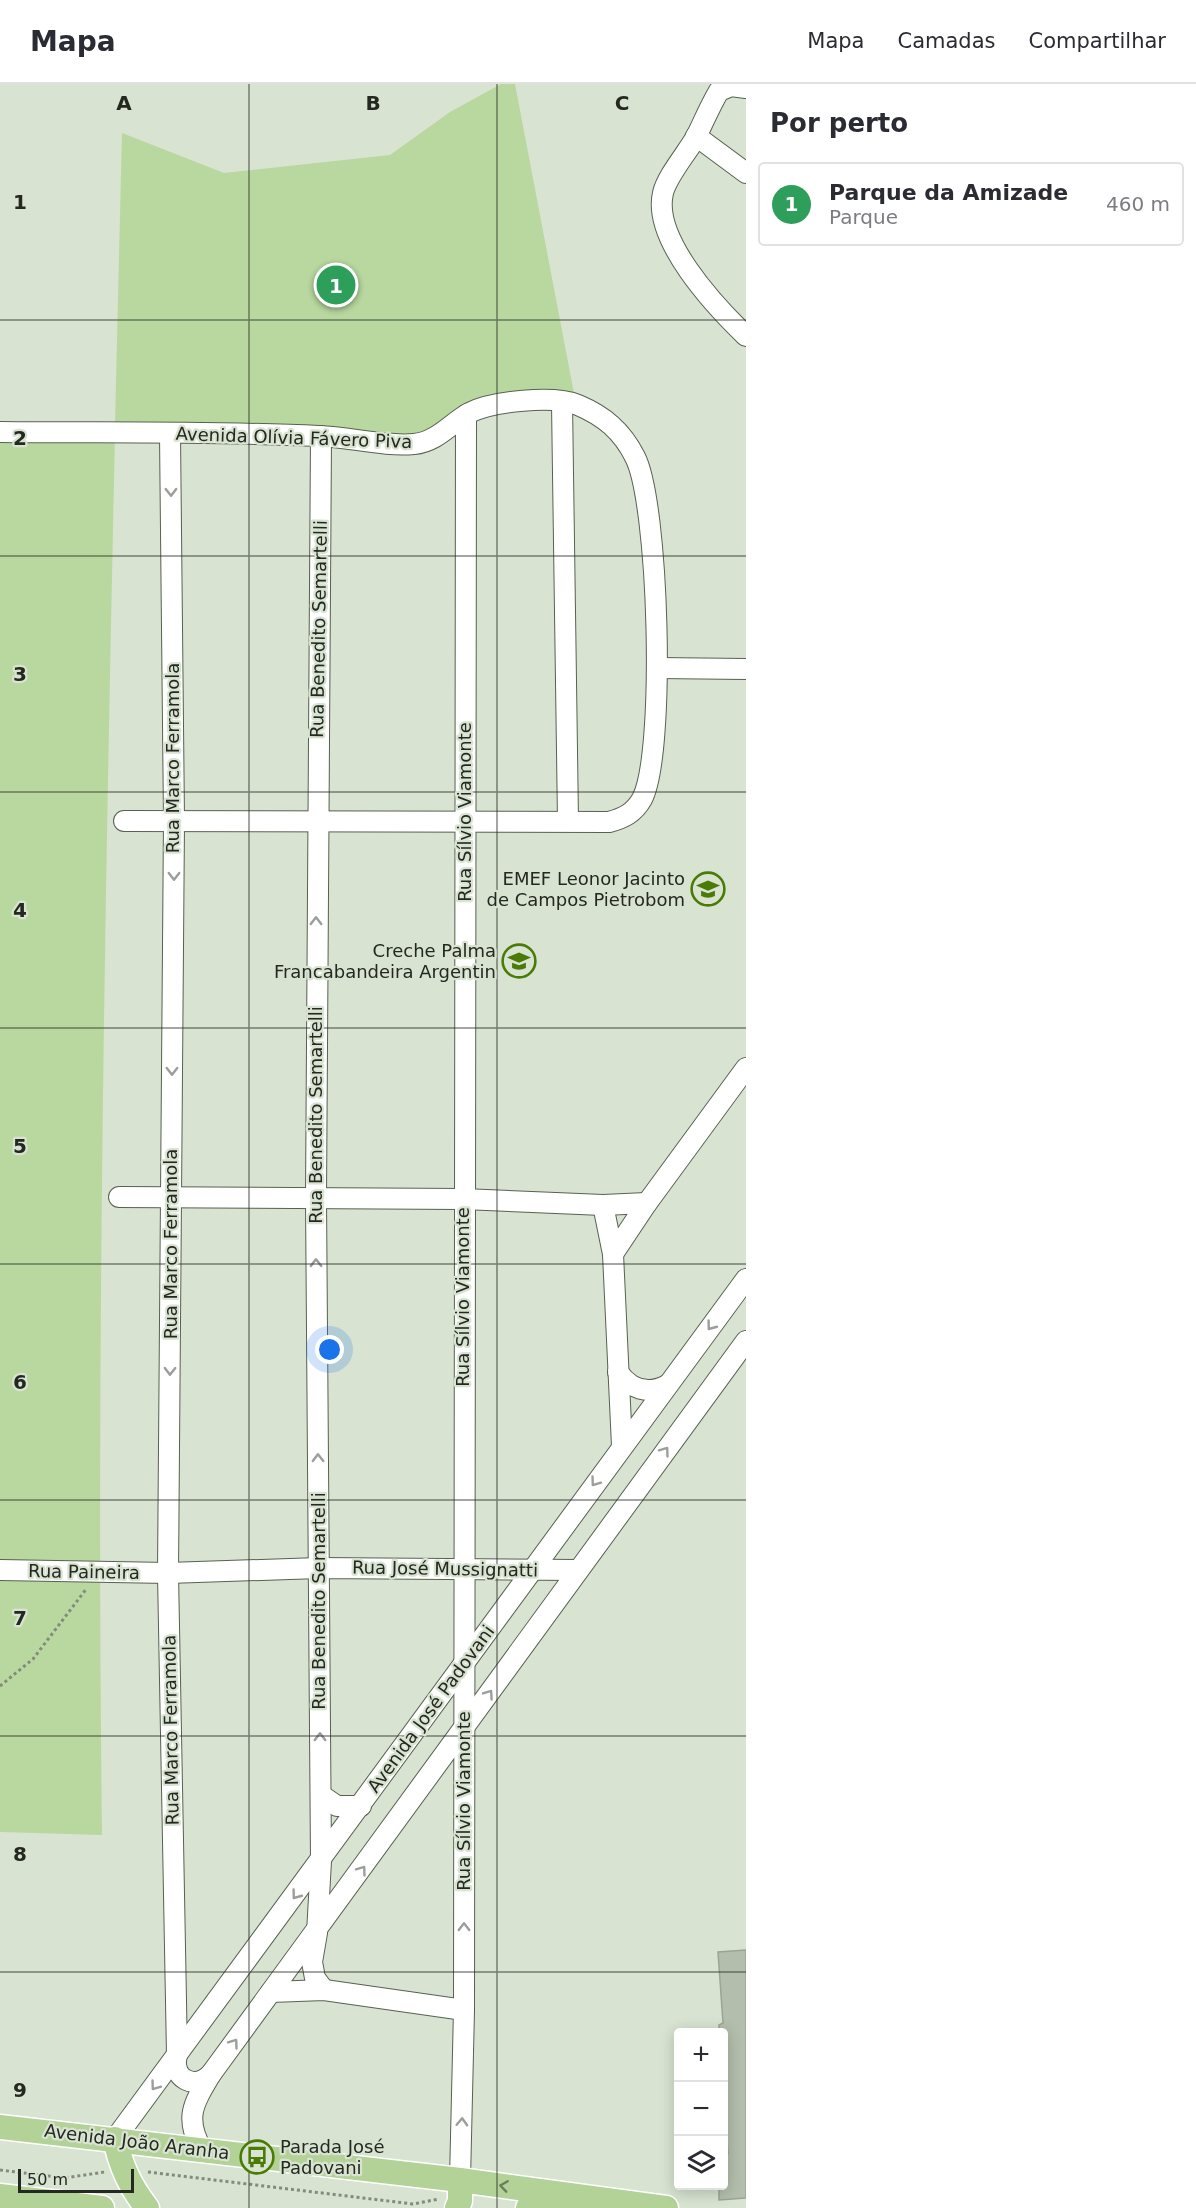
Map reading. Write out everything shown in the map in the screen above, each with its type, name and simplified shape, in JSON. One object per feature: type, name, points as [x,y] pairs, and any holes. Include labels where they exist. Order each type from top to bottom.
[{"type":"main road","name":"Avenida João Aranha","points":[[0,2127],[202,2150],[459,2196],[660,2208]]},
{"type":"main road","points":[[0,2140],[57,2147],[63,2146],[76,2135]]},
{"type":"main road","points":[[115,2139],[122,2169],[131,2188],[147,2208]]},
{"type":"main road","points":[[12,2200],[102,2208]]},
{"type":"main road","points":[[528,2208],[540,2204],[573,2208]]},
{"type":"street","points":[[746,88],[731,86],[719,91],[663,192],[662,215],[667,235],[686,265],[730,320],[746,336]]},
{"type":"street","points":[[696,136],[746,173]]},
{"type":"street","name":"Avenida Olívia Fávero Piva","points":[[0,432],[321,436],[411,445],[431,439],[454,426],[466,415],[488,405],[518,400],[569,403]]},
{"type":"street","points":[[124,821],[609,822],[626,817],[642,799],[650,767],[658,668],[650,508],[637,459],[617,427],[569,403],[568,821]]},
{"type":"street","name":"Rua Sílvio Viamonte","points":[[459,2196],[464,2010],[463,1199],[466,415]]},
{"type":"street","name":"Rua Marco Ferramola","points":[[170,434],[174,821],[168,1573],[177,2055],[175,2064],[178,2075],[186,2081],[198,2082],[211,2074]]},
{"type":"street","name":"Rua Benedito Semartelli","points":[[321,436],[316,821],[316,1198],[321,1861],[317,1933],[312,1962],[315,1978],[324,1990]]},
{"type":"street","points":[[658,668],[746,669]]},
{"type":"street","points":[[614,1254],[647,1203],[746,1068]]},
{"type":"street","points":[[119,1197],[463,1199],[603,1205],[647,1203]]},
{"type":"street","points":[[603,1205],[614,1254],[622,1446]]},
{"type":"street","name":"Avenida José Padovani","points":[[115,2139],[746,1279]]},
{"type":"street","name":"Avenida José Padovani","points":[[202,2150],[191,2131],[192,2113],[198,2095],[211,2074],[317,1933],[577,1570],[746,1341]]},
{"type":"street","points":[[618,1372],[638,1388],[652,1390],[667,1385]]},
{"type":"street","name":"Rua José Mussignatti","points":[[168,1573],[319,1568],[577,1570]]},
{"type":"street","name":"Rua Paineira","points":[[0,1570],[168,1573]]},
{"type":"street","points":[[321,1795],[337,1806],[361,1806]]},
{"type":"street","points":[[271,1992],[324,1990],[464,2010]]},
{"type":"path","points":[[0,1686],[33,1659],[98,1572]]},
{"type":"path","points":[[0,2170],[64,2178],[122,2169],[413,2204],[459,2196]]},
{"type":"green space","points":[[501,84],[515,84],[576,404],[517,396],[428,437],[115,424],[122,133],[224,173],[390,155],[450,112]]},
{"type":"green space","points":[[0,433],[115,434],[101,1310],[102,1835],[0,1832]]},
{"type":"building","points":[[746,1950],[746,2198],[719,2200],[719,2190],[728,2190],[728,2028],[719,2028],[719,2025],[723,2023],[718,1952]]},
{"type":"place","name":"Parque da Amizade","points":[[336,285]]},
{"type":"place","name":"EMEF Leonor Jacinto de Campos Pietrobom","points":[[708,889]]},
{"type":"place","name":"Creche Palma Francabandeira Argentin","points":[[519,961]]},
{"type":"place","name":"Parada José Padovani","points":[[257,2157]]}]
